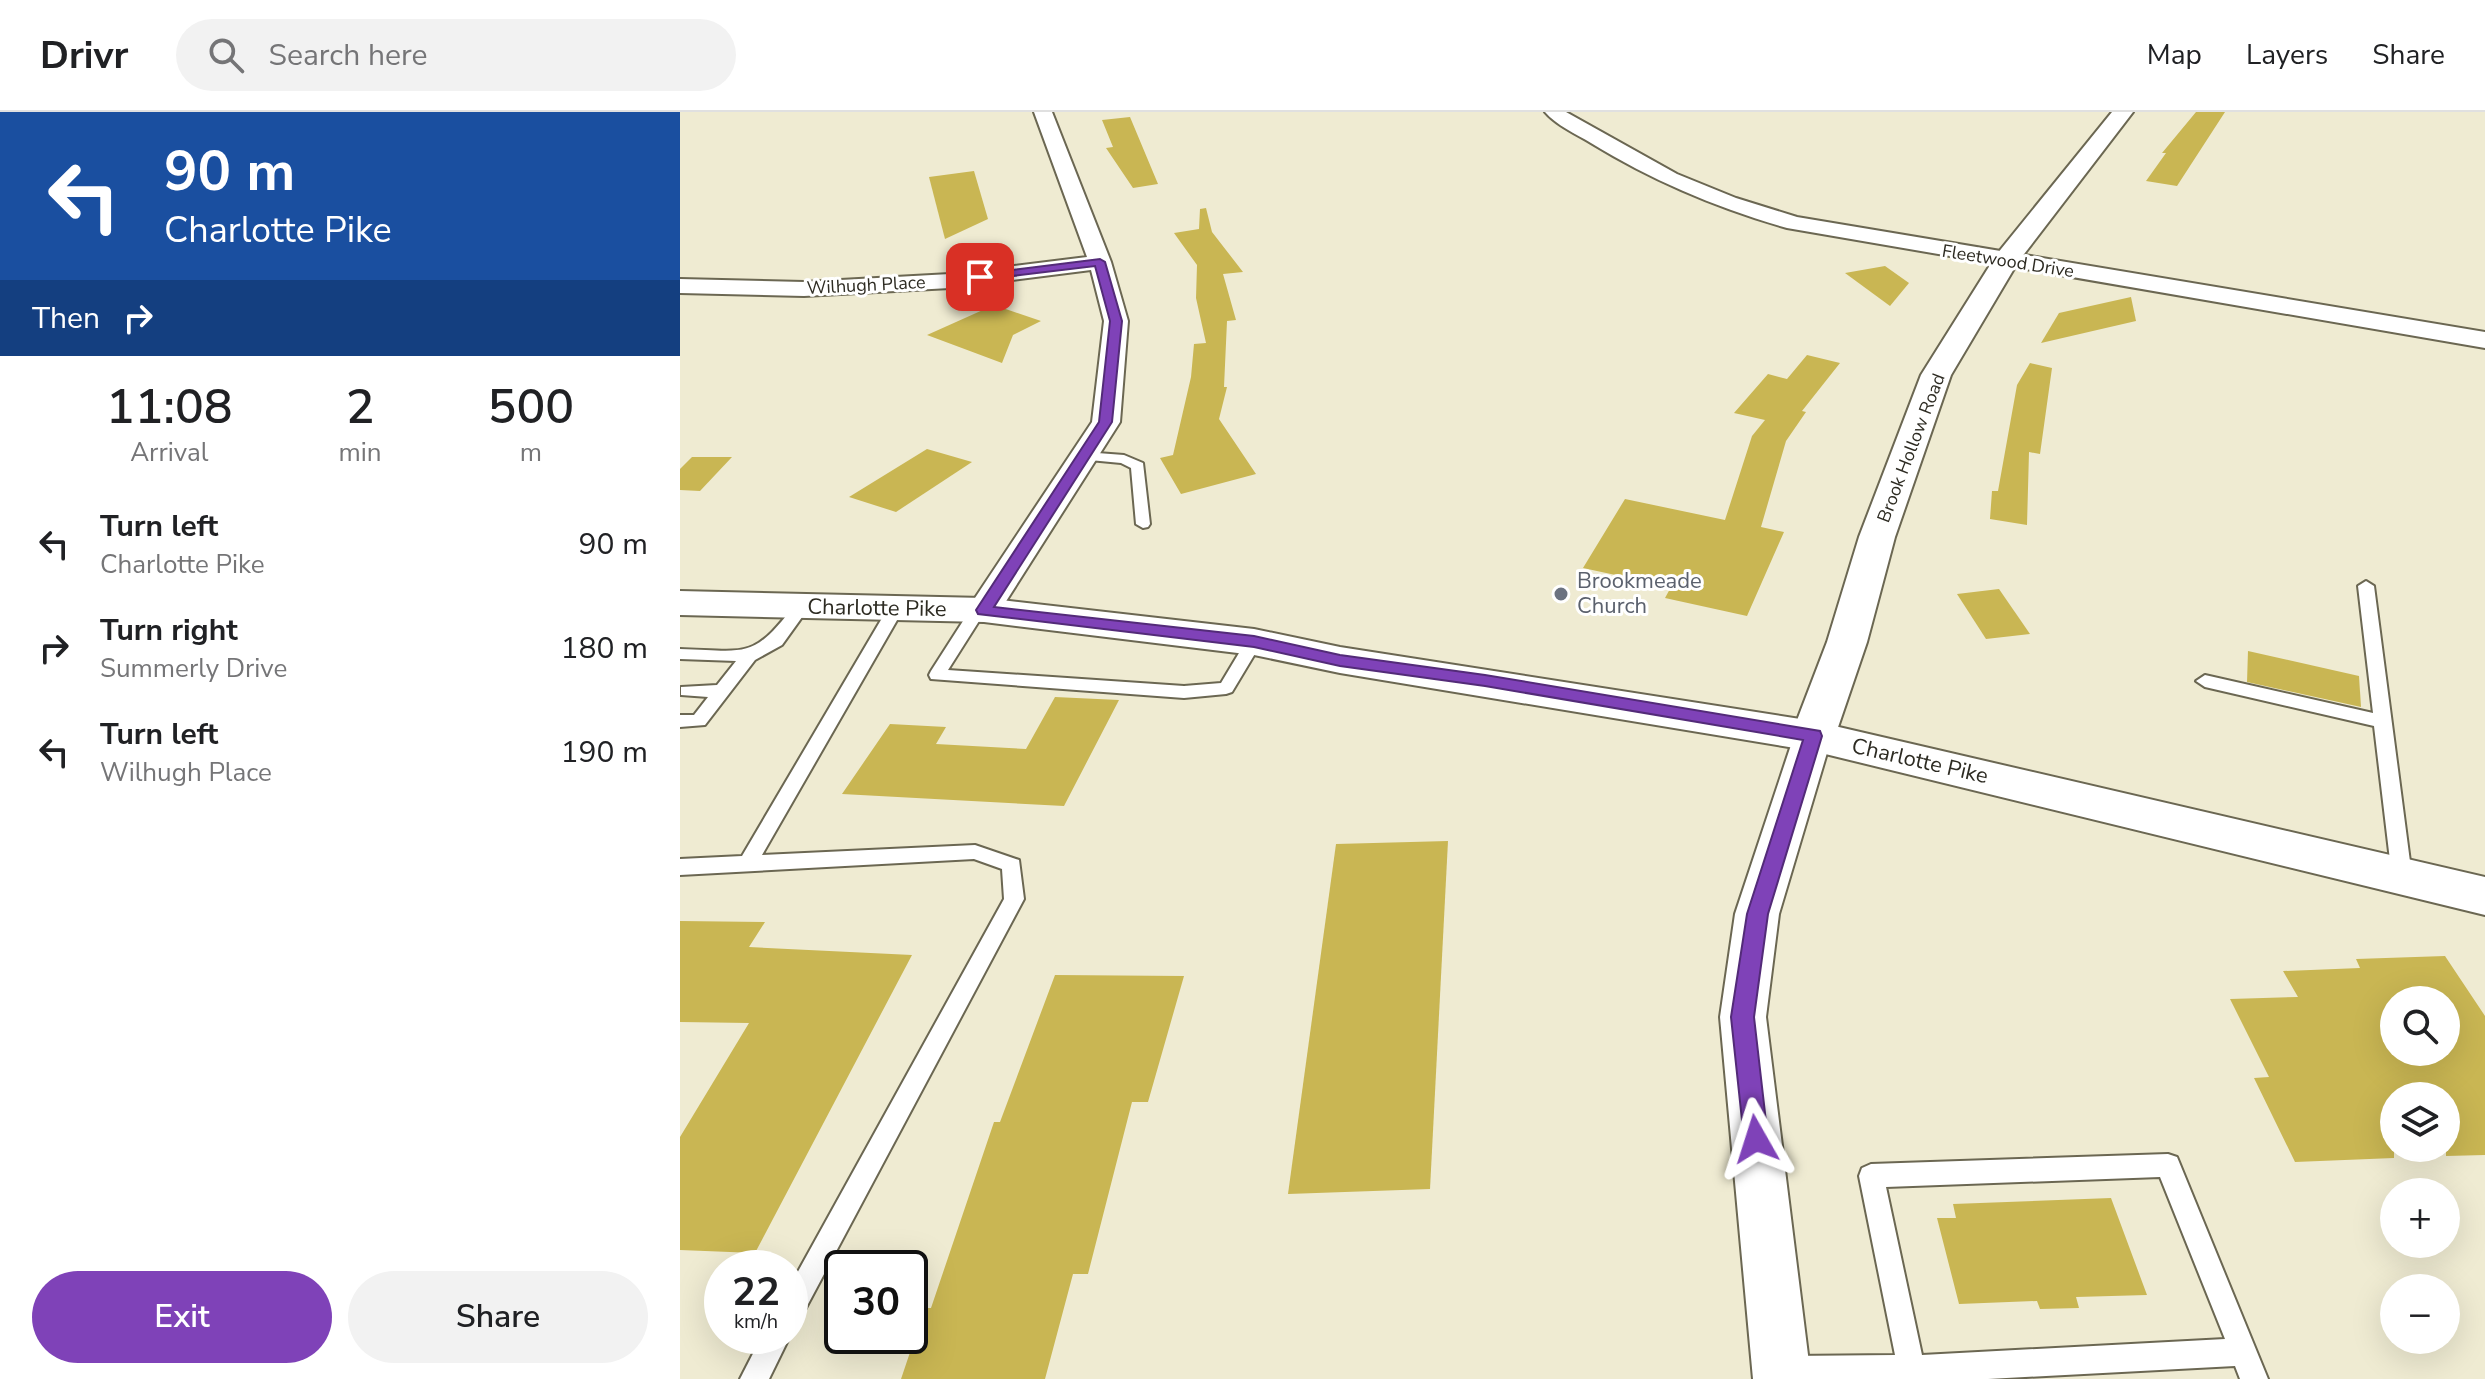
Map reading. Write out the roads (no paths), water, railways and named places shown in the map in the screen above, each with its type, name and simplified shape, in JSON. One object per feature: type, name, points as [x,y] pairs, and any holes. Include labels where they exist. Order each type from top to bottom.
[{"type":"street","points":[[981,610],[1106,422],[1116,321],[1100,262],[1043,112]]},
{"type":"street","name":"Fleetwood Drive","points":[[1554,112],[1654,173],[1707,197],[1808,226],[2485,340]]},
{"type":"street","name":"Brook Hollow Road","points":[[1813,736],[1847,642],[1877,537],[1936,375],[2006,260],[2123,112]]},
{"type":"street","name":"Wilhugh Place","points":[[680,286],[833,288],[950,281],[1100,262]]},
{"type":"street","name":"Charlotte Pike","points":[[680,603],[981,610],[1254,642],[1340,660],[1813,736],[2485,896]]},
{"type":"street","points":[[1781,1375],[1743,1017],[1757,914],[1813,736]]},
{"type":"lane","points":[[1084,456],[1124,459],[1138,466],[1143,524]]},
{"type":"lane","points":[[2366,586],[2402,877]]},
{"type":"lane","points":[[680,721],[699,721],[749,656],[776,641],[802,606]]},
{"type":"lane","points":[[748,863],[896,608]]},
{"type":"lane","points":[[981,610],[937,675],[1184,692],[1226,688],[1254,642]]},
{"type":"lane","points":[[680,654],[749,656]]},
{"type":"lane","points":[[2205,681],[2384,722]]},
{"type":"lane","points":[[687,691],[722,691]]},
{"type":"lane","points":[[680,867],[975,852],[1012,865],[1014,899],[808,1279]]},
{"type":"lane","points":[[1917,1373],[1871,1176],[2168,1165],[2254,1379]]},
{"type":"lane","points":[[1781,1375],[1917,1373],[2244,1352]]},
{"type":"lane","points":[[754,1379],[767,1354]]},
{"type":"place","name":"Brookmeade Church","points":[[1561,594]]}]
